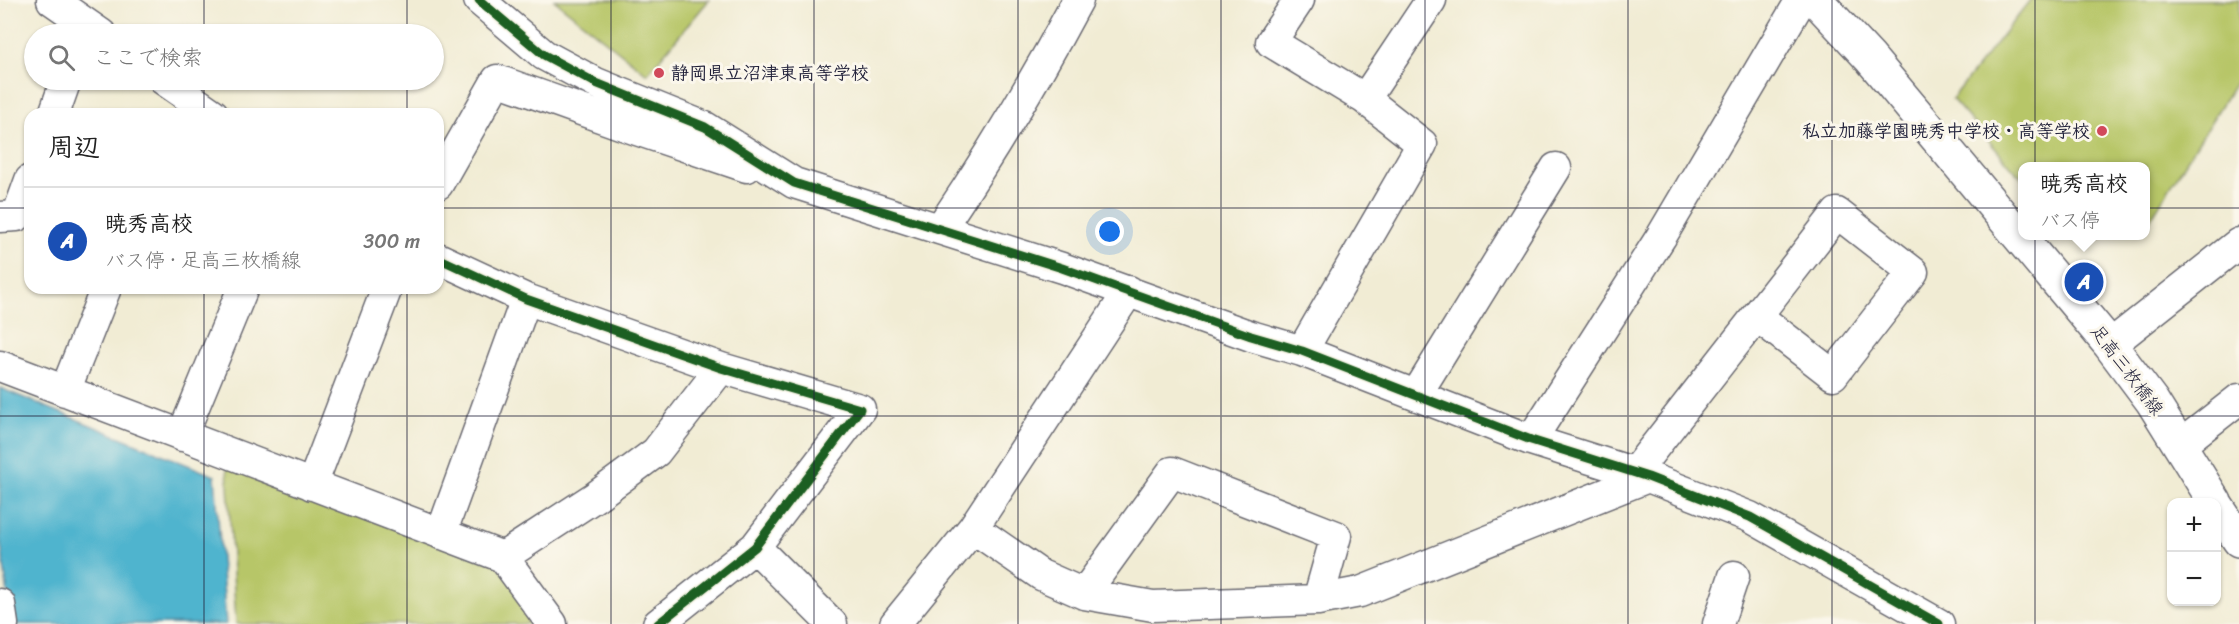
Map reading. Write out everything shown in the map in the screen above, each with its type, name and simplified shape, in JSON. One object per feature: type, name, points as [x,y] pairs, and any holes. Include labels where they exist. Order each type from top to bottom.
[{"type":"main road","name":"足高三枚橋線","points":[[1816,0],[1870,58],[2018,235]]},
{"type":"main road","name":"足高三枚橋線","points":[[2022,240],[2110,345],[2152,401],[2212,498]]},
{"type":"main road","name":"足高三枚橋線","points":[[2221,512],[2239,540]]},
{"type":"street","points":[[52,0],[81,24]]},
{"type":"street","points":[[478,0],[544,55],[596,83],[705,127],[794,183]]},
{"type":"street","points":[[940,229],[980,169],[1053,47],[1078,0]]},
{"type":"street","points":[[1299,0],[1271,42],[1365,99],[1422,144],[1302,351]]},
{"type":"street","points":[[1365,99],[1431,0]]},
{"type":"street","points":[[1531,440],[1661,237],[1801,0]]},
{"type":"street","points":[[444,173],[497,80],[794,183],[1129,291],[1251,336],[1302,351],[1531,440],[1641,475],[1750,517],[1939,624]]},
{"type":"street","points":[[56,108],[62,90]]},
{"type":"street","points":[[174,96],[200,108]]},
{"type":"street","points":[[1416,395],[1556,168]]},
{"type":"street","points":[[0,217],[17,216],[24,197]]},
{"type":"street","points":[[973,528],[1041,575],[1084,594],[1153,606],[1318,600],[1360,592],[1641,475],[1757,316],[1837,213],[1913,272],[1833,375],[1757,316]]},
{"type":"street","points":[[2110,345],[2239,243]]},
{"type":"street","points":[[444,261],[526,299],[721,368],[860,409],[755,547],[658,624]]},
{"type":"street","points":[[895,624],[973,528],[1129,291]]},
{"type":"street","points":[[65,391],[104,294]]},
{"type":"street","points":[[182,436],[241,294]]},
{"type":"street","points":[[312,485],[385,294]]},
{"type":"street","points":[[441,534],[526,299]]},
{"type":"street","points":[[0,366],[503,557],[552,624]]},
{"type":"street","points":[[503,557],[595,497],[656,452],[721,368]]},
{"type":"street","points":[[2179,446],[2239,399]]},
{"type":"street","points":[[1084,594],[1172,472],[1336,536],[1318,600]]},
{"type":"street","points":[[755,547],[832,624]]},
{"type":"street","points":[[1718,624],[1734,576]]},
{"type":"street","points":[[0,604],[3,624]]},
{"type":"green space","points":[[554,0],[709,0],[647,74]]},
{"type":"green space","name":"私立加藤学園暁秀中学校・高等学校","points":[[2030,0],[2239,0],[2239,77],[2150,220],[2150,162],[2018,162],[2018,174],[1952,99]]},
{"type":"green space","points":[[227,468],[503,566],[545,624],[236,624]]},
{"type":"water","points":[[0,388],[215,476],[226,624],[12,624],[0,538]]},
{"type":"cycle path","points":[[479,0],[544,55],[596,83],[705,127],[794,183],[1062,268],[1251,336],[1302,351],[1531,440],[1648,477],[1750,517],[1939,624]]},
{"type":"cycle path","points":[[444,261],[526,299],[721,368],[860,409],[755,547],[658,624]]},
{"type":"place","name":"静岡県立沼津東高等学校","points":[[659,73]]},
{"type":"place","name":"私立加藤学園暁秀中学校・高等学校","points":[[2102,131]]},
{"type":"place","name":"暁秀高校","points":[[2084,282]]}]
